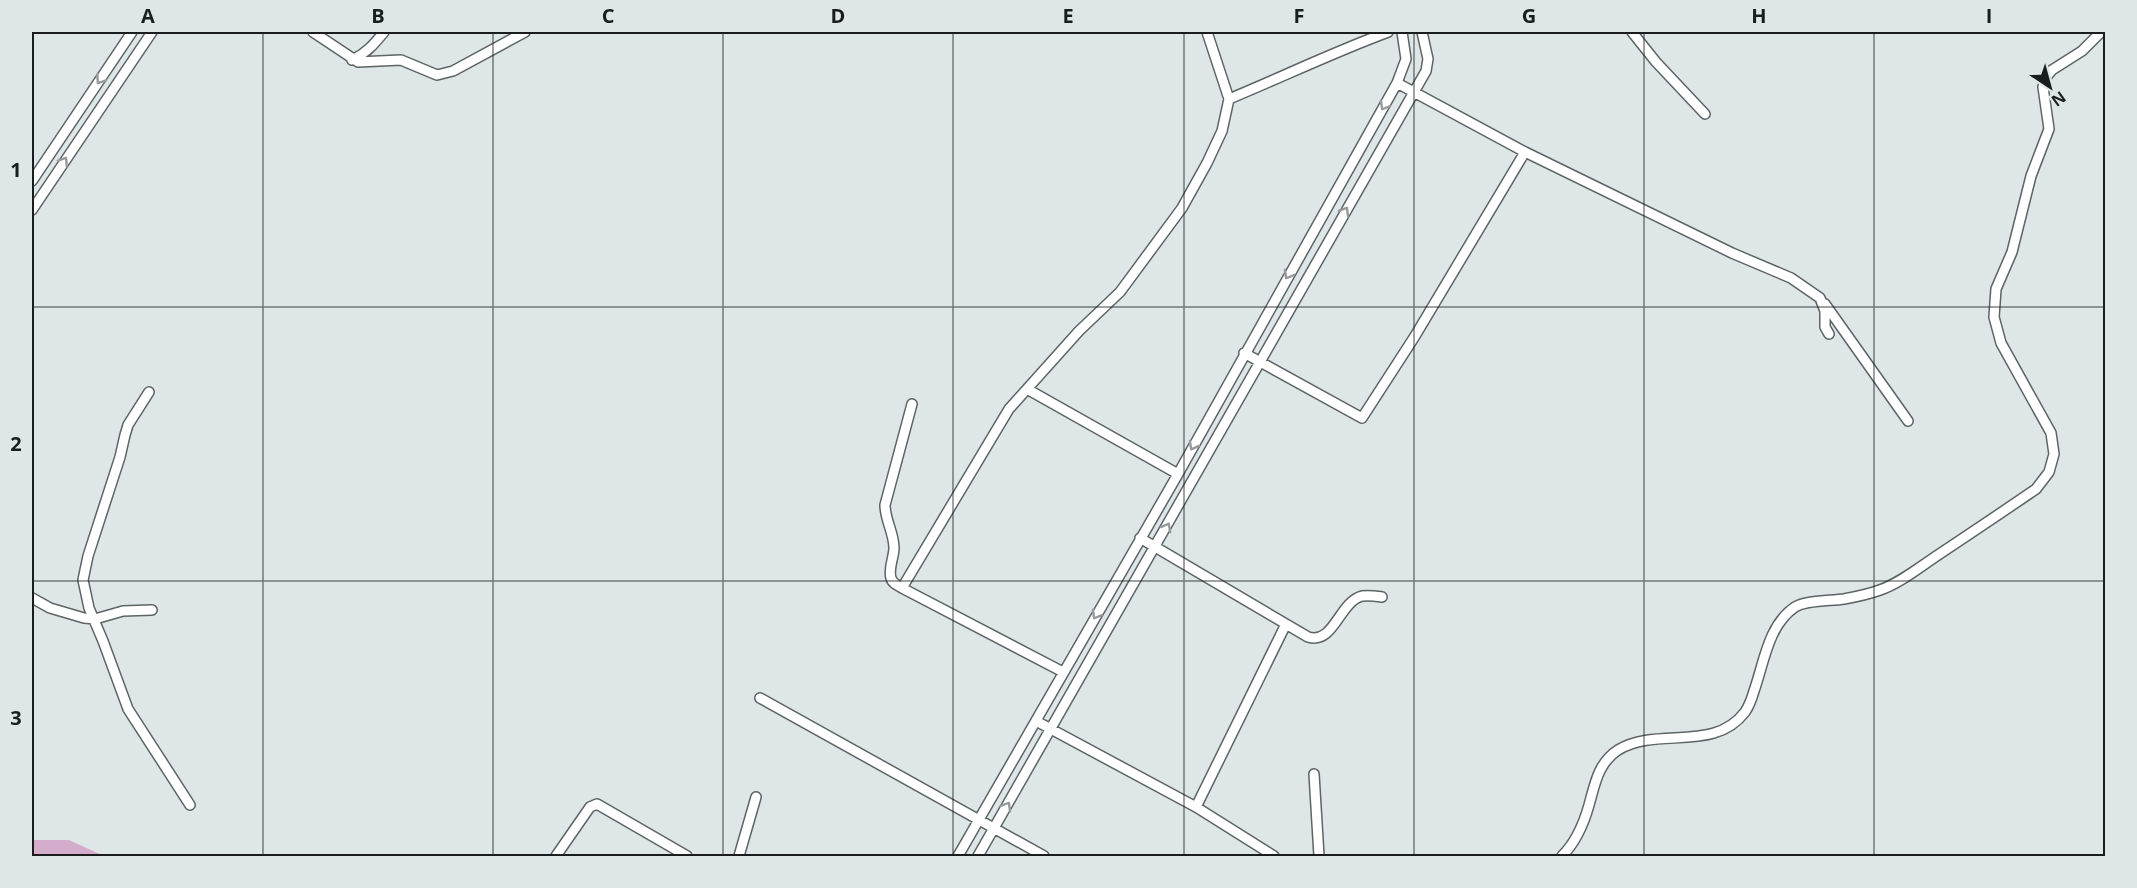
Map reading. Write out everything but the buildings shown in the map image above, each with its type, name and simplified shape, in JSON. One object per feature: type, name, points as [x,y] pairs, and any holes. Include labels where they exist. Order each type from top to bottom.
[{"type":"street","points":[[32,181],[132,32]]},
{"type":"street","points":[[32,210],[152,32]]},
{"type":"street","points":[[313,32],[352,60],[364,63],[401,60],[431,73],[442,74],[453,71],[525,32]]},
{"type":"street","points":[[352,60],[364,55],[384,32]]},
{"type":"street","points":[[902,588],[1009,410],[1079,331],[1120,292],[1182,208],[1207,164],[1222,130],[1229,99],[1207,32]]},
{"type":"street","points":[[1229,99],[1348,46],[1388,32]]},
{"type":"street","points":[[958,856],[1178,474],[1397,83],[1406,58],[1402,32]]},
{"type":"street","points":[[978,856],[1426,71],[1428,59],[1422,32]]},
{"type":"street","points":[[1632,32],[1656,62],[1705,114]]},
{"type":"street","points":[[1562,856],[1568,850],[1589,807],[1599,770],[1617,751],[1629,745],[1661,737],[1717,734],[1736,722],[1746,711],[1771,638],[1782,618],[1797,606],[1845,599],[1880,590],[1918,568],[2036,489],[2049,472],[2054,454],[2051,432],[2001,343],[1994,317],[1996,289],[2012,252],[2031,176],[2049,129],[2043,87],[2046,77],[2052,70],[2082,51],[2101,32]]},
{"type":"street","points":[[1397,83],[1525,152],[1732,253],[1791,278],[1820,298],[1908,421]]},
{"type":"street","points":[[1244,353],[1362,418],[1415,336],[1525,152]]},
{"type":"street","points":[[1820,298],[1825,311],[1825,327],[1829,334]]},
{"type":"street","points":[[1027,389],[1178,474]]},
{"type":"street","points":[[149,392],[128,425],[85,567],[85,594],[128,709],[190,805]]},
{"type":"street","points":[[912,404],[885,505],[885,514],[894,549],[890,576],[893,582],[1063,672]]},
{"type":"street","points":[[1140,538],[1315,639],[1321,638],[1354,600],[1361,597],[1382,597]]},
{"type":"street","points":[[32,598],[50,608],[94,620],[123,611],[152,610]]},
{"type":"street","points":[[1196,807],[1286,624]]},
{"type":"street","points":[[760,698],[1044,856]]},
{"type":"street","points":[[1036,721],[1196,807],[1274,856]]},
{"type":"street","points":[[1314,774],[1320,856]]},
{"type":"street","points":[[739,856],[756,797]]},
{"type":"street","points":[[556,856],[590,807],[597,804],[687,856]]},
{"type":"shaded area","points":[[32,840],[69,840],[104,856],[32,856]]}]
